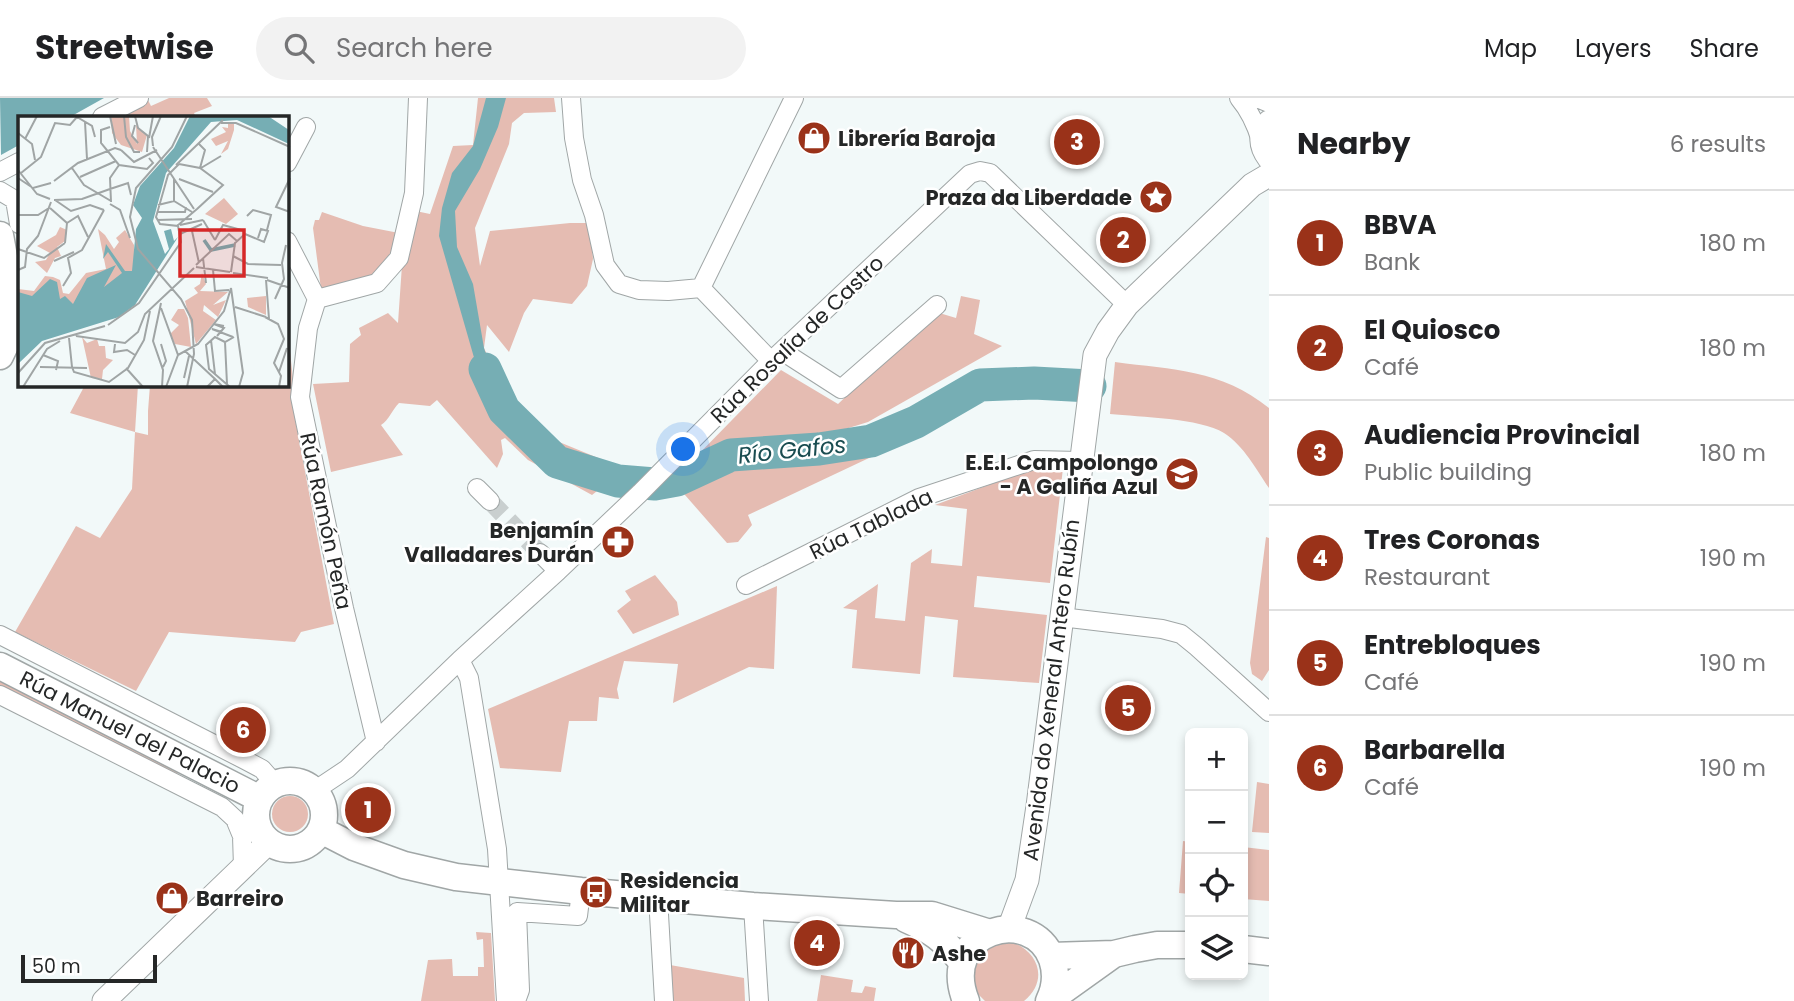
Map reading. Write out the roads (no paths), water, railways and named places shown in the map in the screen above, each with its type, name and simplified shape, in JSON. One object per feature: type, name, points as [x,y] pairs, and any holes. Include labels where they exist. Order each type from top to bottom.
[{"type":"highway","points":[[0,235],[6,268],[5,346]]},
{"type":"highway","name":"Rúa Manuel del Palacio","points":[[0,666],[204,770],[267,792]]},
{"type":"highway","points":[[285,781],[296,781],[314,791],[324,810],[321,830],[315,838],[307,845],[288,849],[269,842],[258,827],[257,808],[267,792],[285,781]]},
{"type":"highway","points":[[321,830],[354,847],[404,865],[456,877],[753,906],[932,915],[999,931],[1024,932],[1044,948],[1055,970],[1055,985],[1050,1000]]},
{"type":"highway","points":[[896,915],[936,934],[962,962]]},
{"type":"highway","points":[[966,1001],[961,989],[962,962],[968,950],[978,940],[999,931]]},
{"type":"highway","points":[[1044,948],[1114,954],[1157,945],[1185,944]]},
{"type":"highway","points":[[1248,950],[1269,952]]},
{"type":"highway","points":[[1050,1000],[1114,954]]},
{"type":"main road","points":[[1260,180],[1266,143]]},
{"type":"main road","name":"Avenida do Xeneral Antero Rubín","points":[[1044,948],[1031,919],[1027,880],[1095,355],[1127,305],[1260,180]]},
{"type":"main road","points":[[104,1001],[269,842]]},
{"type":"main road","name":"Avenida do Xeneral Antero Rubín","points":[[999,931],[1027,880]]},
{"type":"street","points":[[104,116],[139,98]]},
{"type":"street","points":[[289,245],[317,299],[377,283],[399,258],[414,193],[418,98]]},
{"type":"street","points":[[571,98],[574,138],[582,180],[594,215],[605,265],[620,285],[639,290],[701,288],[776,356],[841,390],[937,305]]},
{"type":"street","points":[[701,288],[794,98]]},
{"type":"street","points":[[1238,98],[1256,122],[1266,143]]},
{"type":"street","points":[[1256,98],[1269,103]]},
{"type":"street","points":[[289,159],[306,127]]},
{"type":"street","points":[[0,172],[18,163]]},
{"type":"street","name":"Rúa Rosalía de Castro","points":[[314,791],[347,769],[460,660],[558,571],[776,356],[970,174],[980,171],[990,173],[1127,305]]},
{"type":"street","points":[[0,191],[15,200],[18,218]]},
{"type":"street","name":"Rúa Ramón Peña","points":[[317,299],[308,328],[300,397],[344,608],[376,742]]},
{"type":"street","points":[[5,346],[18,311]]},
{"type":"street","name":"Rúa Tablada","points":[[746,585],[919,498],[1034,460],[1080,461]]},
{"type":"street","points":[[477,488],[489,501]]},
{"type":"street","points":[[540,553],[558,571]]},
{"type":"street","points":[[1061,617],[1163,629],[1181,635],[1269,712]]},
{"type":"street","name":"Rúa Manuel del Palacio","points":[[0,635],[262,769],[267,792]]},
{"type":"street","points":[[460,660],[468,678],[474,708],[497,849],[516,998]]},
{"type":"street","name":"Rúa Manuel del Palacio","points":[[1,697],[222,807],[235,820],[242,836],[243,867]]},
{"type":"street","points":[[173,783],[204,770]]},
{"type":"street","points":[[516,998],[517,912],[578,916],[581,891]]},
{"type":"street","points":[[658,897],[664,1001]]},
{"type":"street","points":[[753,906],[759,1001]]},
{"type":"water","points":[[0,98],[104,98],[72,116],[18,116],[18,146],[1,155]]},
{"type":"water","points":[[486,98],[506,98],[498,127],[480,169],[455,211],[457,247],[473,284],[484,348],[504,410],[475,361],[439,236],[442,208],[452,173],[473,146]]},
{"type":"waterway","name":"Río Gafos","points":[[485,369],[504,410],[557,462],[618,481],[655,484],[677,480],[731,455],[819,449],[871,441],[916,422],[980,385],[1034,383],[1090,386]]},
{"type":"tunnel","points":[[490,501],[540,553]]},
{"type":"place","name":"Librería Baroja","points":[[814,138]]},
{"type":"place","name":"Audiencia Provincial","points":[[1077,142]]},
{"type":"place","name":"Praza da Liberdade","points":[[1156,197]]},
{"type":"place","name":"El Quiosco","points":[[1123,240]]},
{"type":"place","name":"E.E.I. Campolongo - A Galiña Azul","points":[[1182,474]]},
{"type":"place","name":"Benjamín Valladares Durán","points":[[618,542]]},
{"type":"place","name":"Entrebloques","points":[[1128,708]]},
{"type":"place","name":"Barbarella","points":[[243,730]]},
{"type":"place","name":"BBVA","points":[[368,810]]},
{"type":"place","name":"Residencia Militar","points":[[596,892]]},
{"type":"place","name":"Barreiro","points":[[172,898]]},
{"type":"place","name":"Tres Coronas","points":[[817,943]]},
{"type":"place","name":"Ashe","points":[[908,953]]}]
